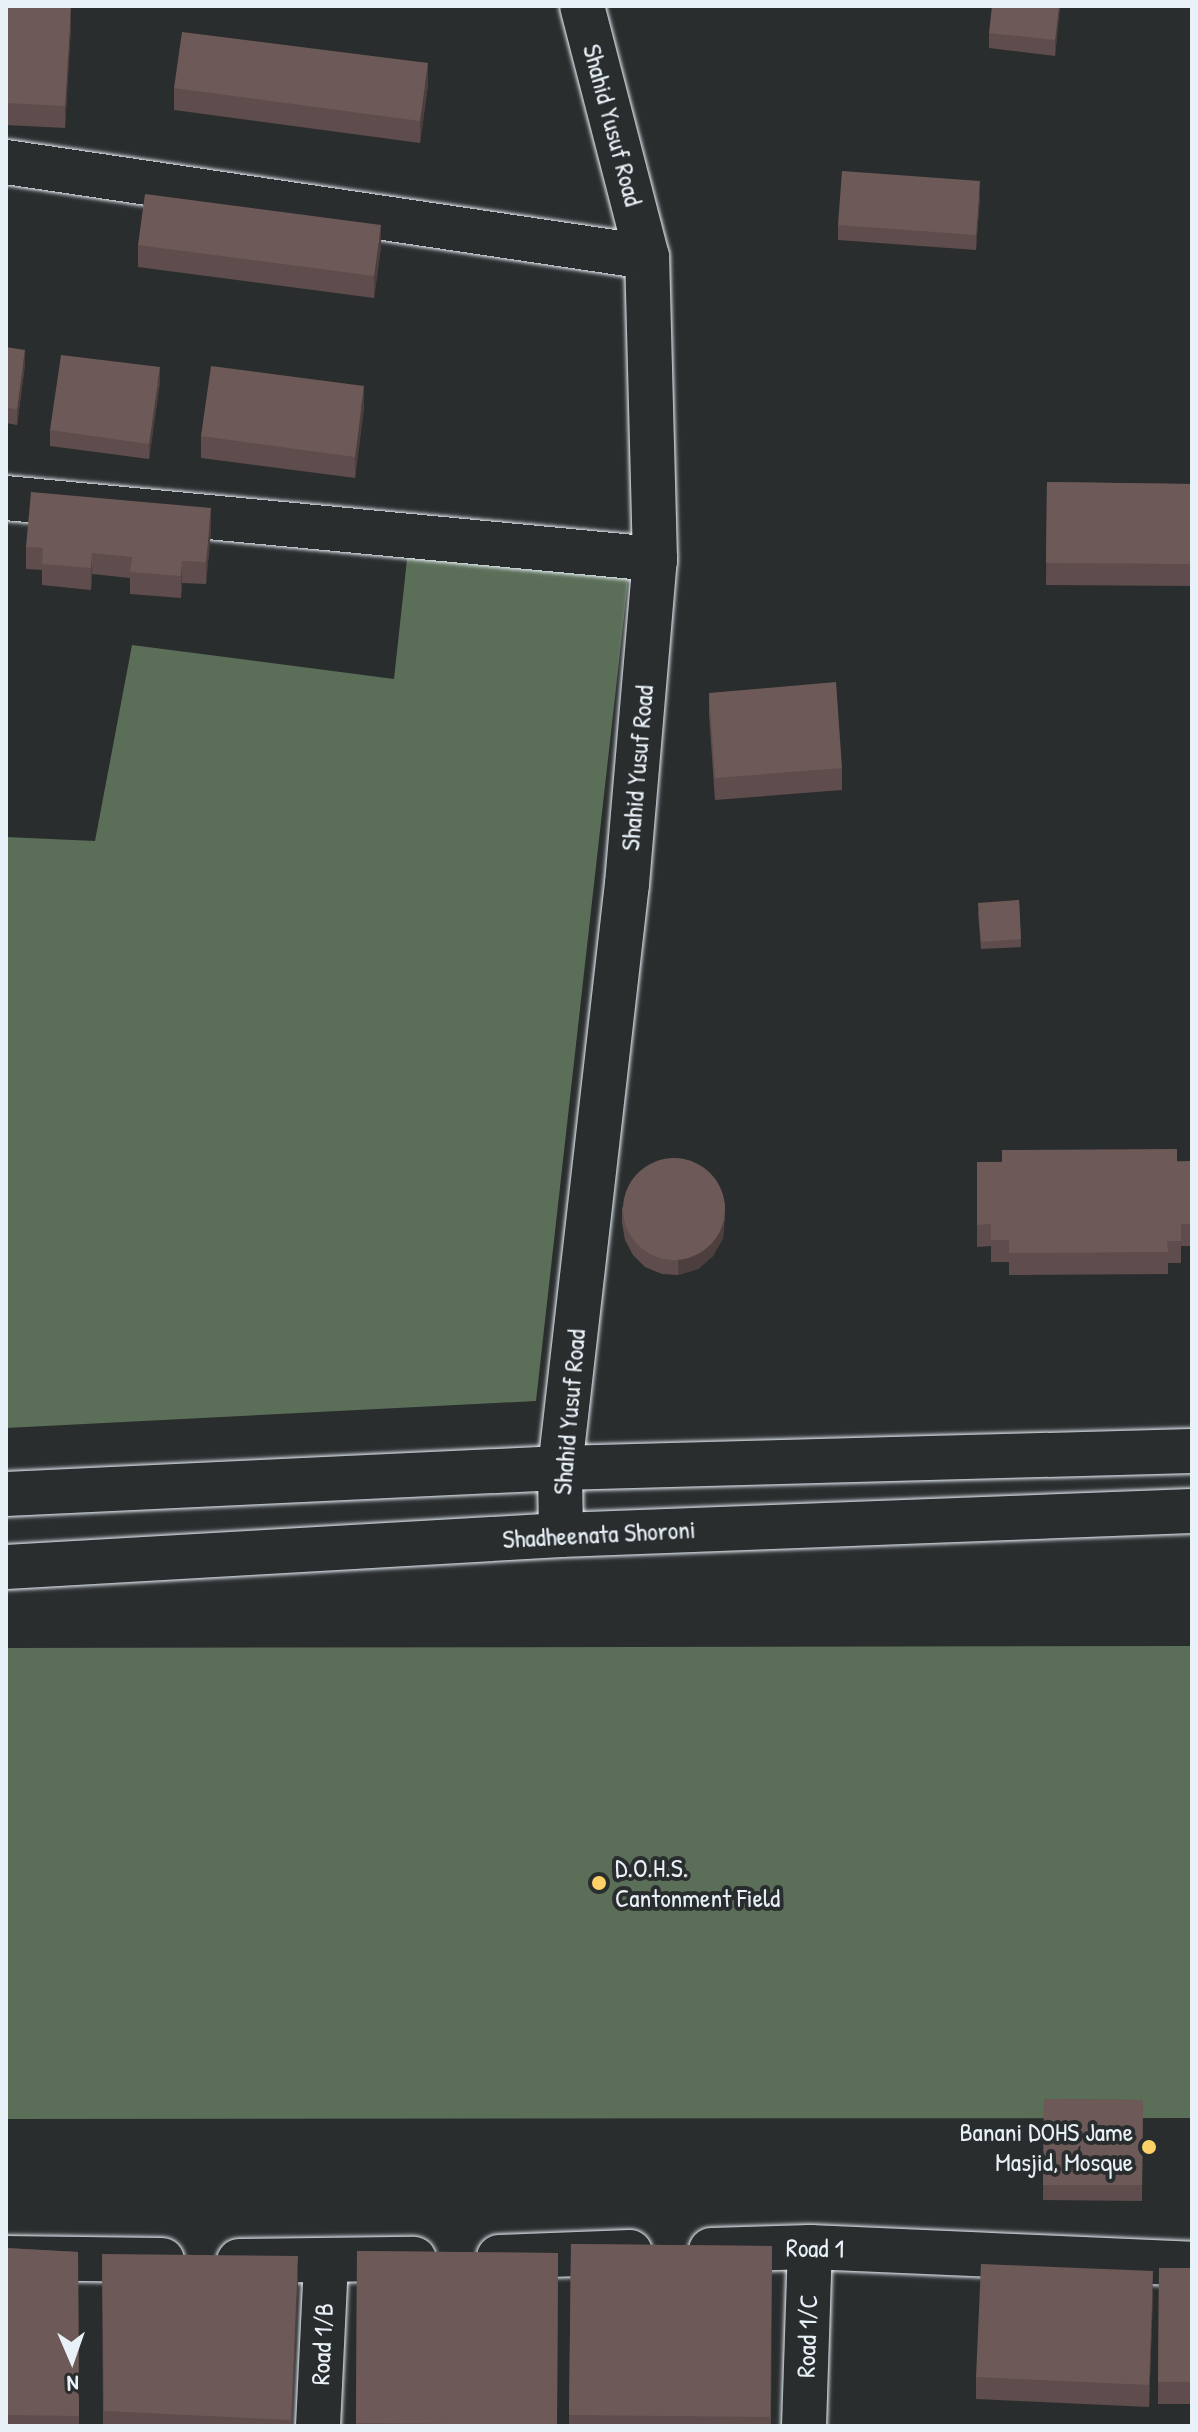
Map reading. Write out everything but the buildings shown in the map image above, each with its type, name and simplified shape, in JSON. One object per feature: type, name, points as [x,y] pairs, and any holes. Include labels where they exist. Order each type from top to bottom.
[{"type":"street","name":"Shahid Yusuf Road","points":[[561,1535],[560,1468],[627,884],[655,559],[647,257],[582,6]]},
{"type":"street","points":[[6,162],[647,257]]},
{"type":"street","points":[[6,498],[655,559]]},
{"type":"street","points":[[6,1494],[560,1468],[1192,1451]]},
{"type":"street","name":"Shadheenata Shoroni","points":[[6,1567],[561,1535],[1192,1511]]},
{"type":"street","name":"Road 1","points":[[6,2258],[326,2262],[810,2247],[1192,2264]]},
{"type":"street","name":"Road 1/C","points":[[804,2426],[810,2247]]},
{"type":"street","name":"Road 1/B","points":[[318,2426],[326,2262]]},
{"type":"green space","points":[[409,541],[630,563],[536,1401],[6,1428],[6,837],[95,841],[132,645],[394,679]]},
{"type":"green space","name":"D.O.H.S. Cantonment Field","points":[[1192,1646],[1192,2118],[6,2119],[6,1648]]},
{"type":"place","name":"D.O.H.S. Cantonment Field","points":[[599,1883]]},
{"type":"place","name":"Banani DOHS Jame Masjid, Mosque","points":[[1149,2147]]}]
